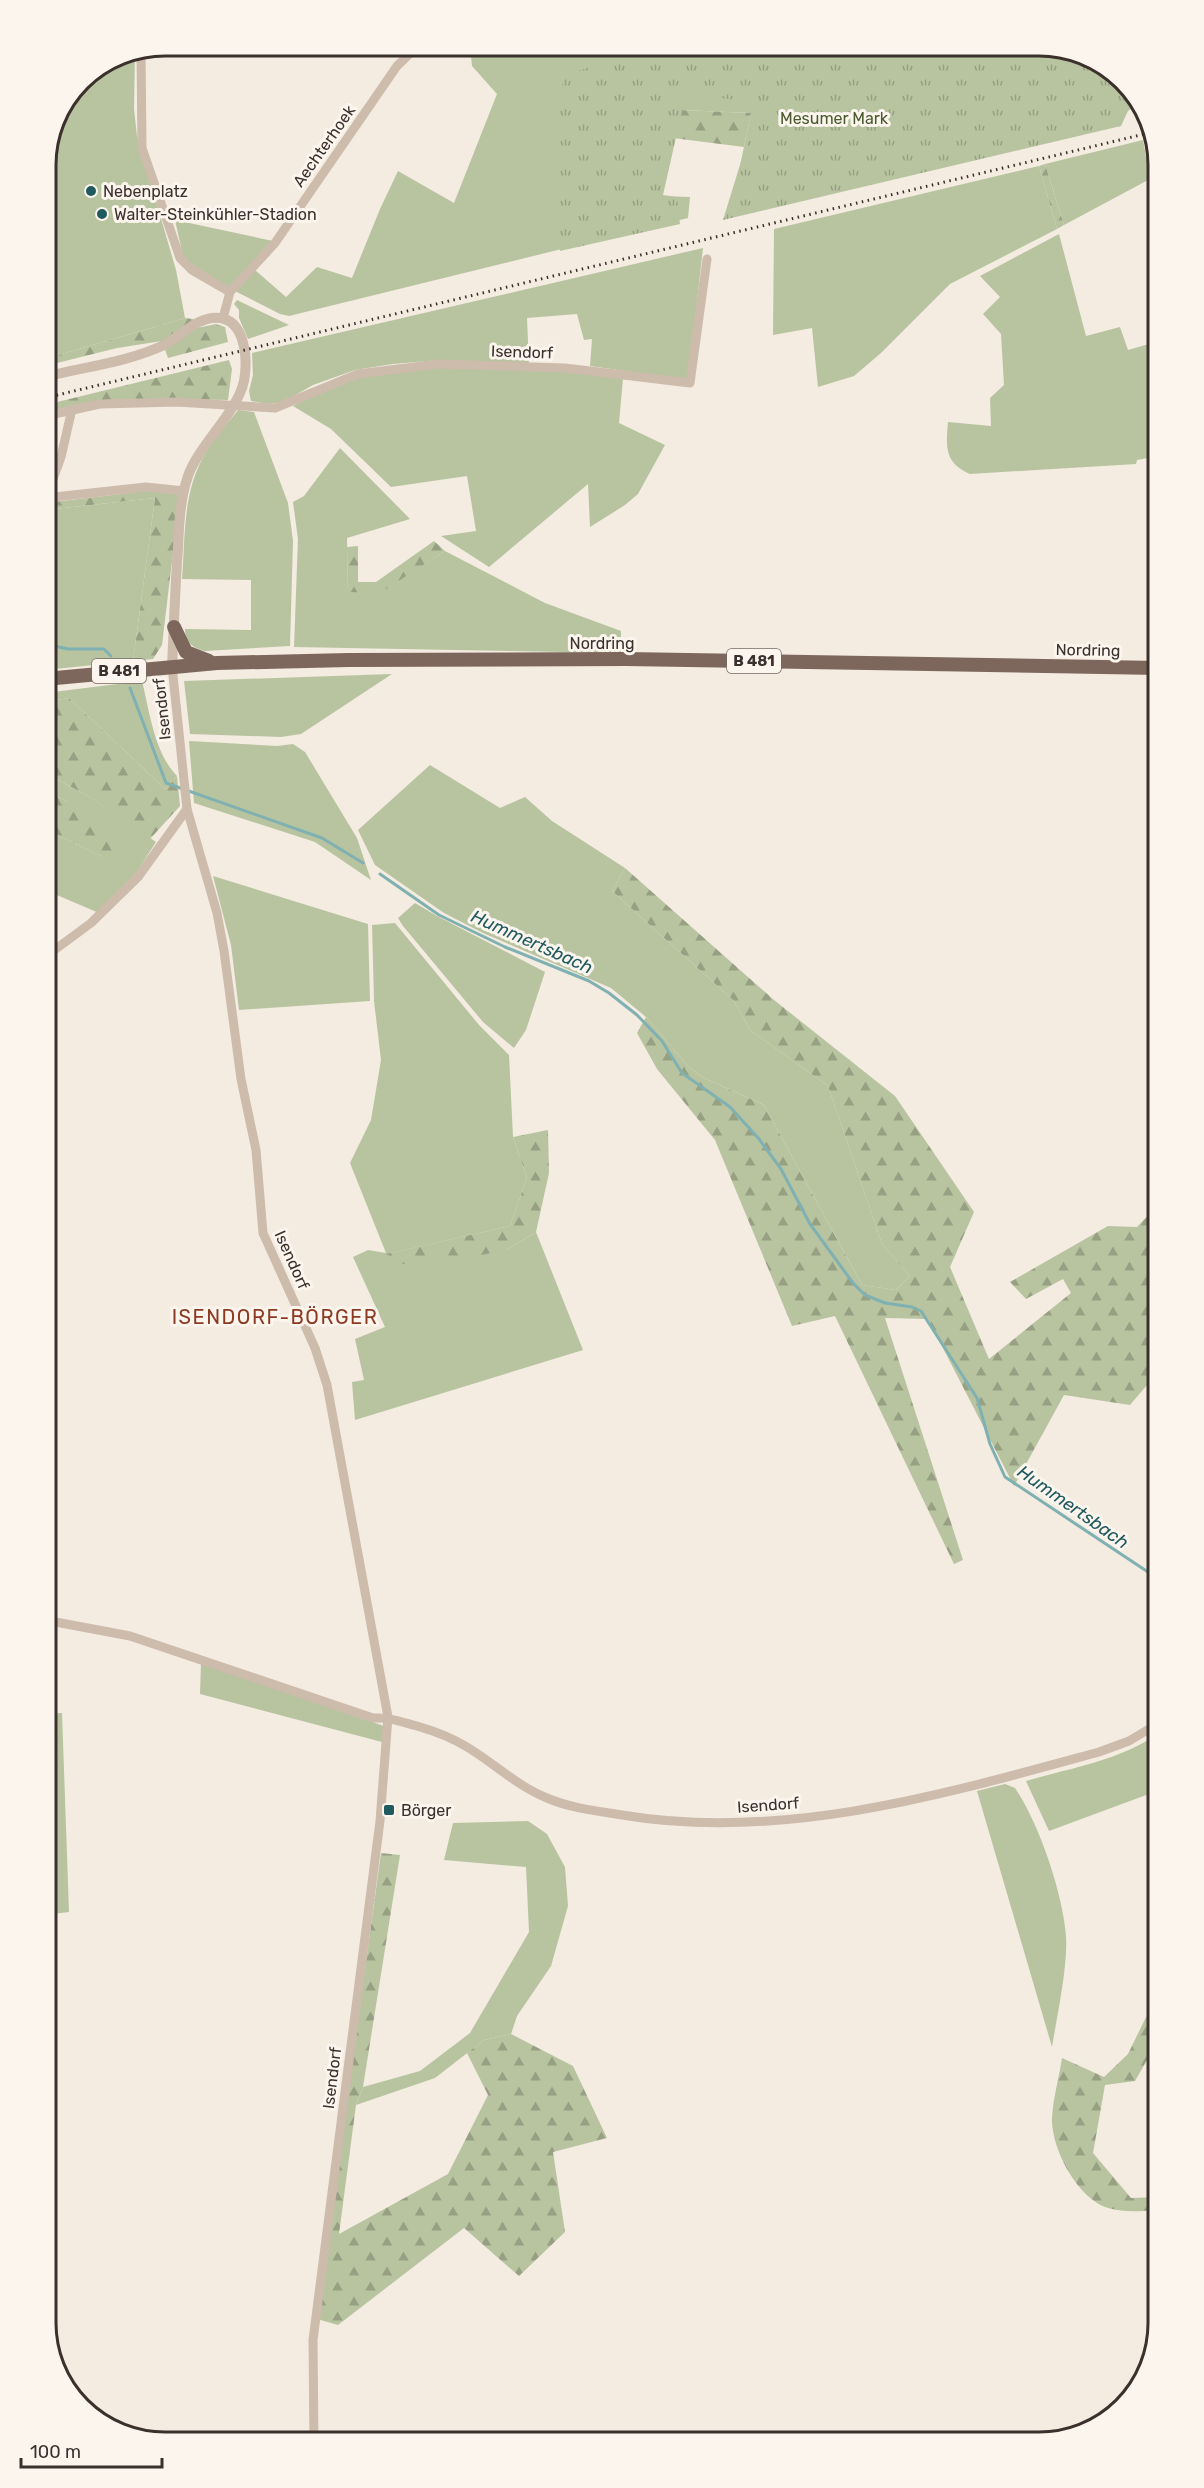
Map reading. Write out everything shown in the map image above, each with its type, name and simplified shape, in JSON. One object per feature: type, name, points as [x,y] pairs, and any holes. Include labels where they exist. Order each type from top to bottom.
[{"type":"main road","points":[[174,627],[186,652],[217,663]]},
{"type":"main road","name":"Nordring","points":[[56,678],[217,663],[626,659],[1148,668]]},
{"type":"street","name":"Aechterhoek","points":[[223,318],[230,292],[275,243],[397,66],[407,56]]},
{"type":"street","points":[[141,58],[142,148],[180,258],[192,270],[230,292]]},
{"type":"street","name":"Isendorf","points":[[234,404],[275,408],[358,374],[438,364],[565,368],[690,383],[707,259]]},
{"type":"street","points":[[56,374],[142,352],[162,345],[211,317],[223,318]]},
{"type":"street","name":"Isendorf","points":[[223,318],[232,323],[240,332],[245,364],[244,383],[234,404],[198,454],[184,491],[179,523],[172,666],[186,805],[217,913],[224,951],[241,1079],[256,1150],[263,1233],[315,1348],[327,1385],[388,1718],[380,1821],[313,2340],[314,2432]]},
{"type":"street","points":[[56,413],[100,404],[176,402],[234,404]]},
{"type":"street","points":[[56,471],[72,409]]},
{"type":"street","points":[[56,497],[146,487],[184,491]]},
{"type":"street","points":[[56,949],[91,923],[138,877],[186,805]]},
{"type":"street","name":"Isendorf","points":[[56,1622],[130,1636],[373,1718],[388,1718],[449,1737],[547,1798],[585,1809],[646,1819],[702,1823],[771,1822],[899,1803],[1099,1752],[1129,1741],[1148,1730]]},
{"type":"green space","name":"Mesumer Mark","points":[[471,56],[1053,56],[1081,64],[1100,74],[734,195],[751,113],[681,110],[659,196],[690,197],[688,218],[289,316],[280,314],[235,291],[255,270],[286,297],[317,267],[352,278],[398,171],[454,203],[497,94],[472,66]]},
{"type":"green space","name":"Mesumer Mark","points":[[633,56],[1053,56],[1094,70],[1106,78],[1132,107],[1121,126],[723,220],[759,103],[683,93],[682,111],[663,195],[677,197],[680,224],[560,251],[555,116],[565,74]]},
{"type":"green space","name":"Walter-Steinkühler-Stadion","points":[[135,60],[134,109],[137,136],[176,270],[185,318],[56,356],[56,151],[59,137],[67,116],[78,98],[98,78],[116,67]]},
{"type":"green space","points":[[680,110],[751,113],[744,147],[673,138]]},
{"type":"green space","points":[[1143,140],[1148,180],[1064,225],[1045,164]]},
{"type":"green space","points":[[1045,164],[1064,225],[1057,229],[1039,166]]},
{"type":"green space","points":[[1039,166],[1057,229],[950,284],[881,353],[854,376],[818,387],[812,328],[773,335],[774,229]]},
{"type":"green space","points":[[175,220],[273,241],[229,287],[195,267],[183,256]]},
{"type":"green space","points":[[1059,234],[1086,336],[1120,327],[1128,350],[1148,344],[1148,458],[1137,460],[1136,464],[970,474],[955,465],[948,453],[948,422],[991,426],[990,398],[1004,385],[1001,334],[983,314],[1000,297],[980,276]]},
{"type":"green space","points":[[703,248],[688,380],[590,366],[592,339],[584,340],[577,314],[527,318],[529,364],[439,360],[393,364],[355,370],[313,385],[283,402],[268,404],[251,401],[249,391],[253,375],[252,353]]},
{"type":"green space","points":[[237,300],[289,325],[248,339],[239,318],[239,310],[234,304]]},
{"type":"green space","points":[[185,318],[193,319],[197,328],[216,324],[225,327],[228,342],[168,358],[162,341],[117,348],[56,363],[56,356]]},
{"type":"green space","points":[[229,360],[232,369],[228,400],[172,399],[56,413],[56,402]]},
{"type":"green space","points":[[438,367],[563,371],[623,378],[619,423],[665,445],[638,494],[625,505],[590,527],[588,484],[489,567],[441,536],[476,531],[467,476],[391,487],[331,429],[293,406],[322,390],[358,376]]},
{"type":"green space","points":[[238,410],[254,412],[288,503],[293,541],[290,646],[205,651],[190,644],[186,638],[185,629],[251,630],[251,580],[182,579],[186,522],[193,481],[206,452]]},
{"type":"green space","points":[[340,448],[410,519],[347,538],[348,592],[380,592],[445,551],[545,603],[621,631],[621,653],[294,647],[298,539],[293,502],[304,496]]},
{"type":"green space","points":[[146,491],[180,494],[162,645],[153,659],[133,661],[155,498],[56,509],[56,502]]},
{"type":"green space","points":[[155,498],[133,661],[56,669],[56,509]]},
{"type":"green space","points":[[434,541],[445,551],[380,593],[348,592],[347,547],[358,546],[358,582],[376,582]]},
{"type":"green space","points":[[392,674],[301,734],[281,737],[190,734],[184,681]]},
{"type":"green space","points":[[142,681],[158,744],[163,756],[177,776],[165,789],[69,698],[56,700],[56,692]]},
{"type":"green space","points":[[69,698],[165,789],[177,776],[180,806],[150,839],[92,798],[56,779],[56,700]]},
{"type":"green space","points":[[189,741],[277,746],[293,744],[305,752],[357,838],[371,880],[315,842],[194,803]]},
{"type":"green space","points":[[430,765],[500,808],[525,797],[552,821],[625,868],[612,891],[733,1000],[751,1031],[828,1086],[882,1244],[910,1276],[896,1290],[862,1285],[764,1105],[702,1077],[688,1066],[646,1017],[611,988],[483,933],[444,913],[375,865],[358,830]]},
{"type":"green space","points":[[56,779],[92,798],[156,842],[136,873],[99,913],[56,895],[56,834],[103,857],[67,801],[56,796]]},
{"type":"green space","points":[[56,796],[67,801],[122,849],[103,857],[56,834]]},
{"type":"green space","points":[[625,868],[774,1000],[895,1096],[974,1212],[950,1267],[989,1359],[1071,1293],[1063,1279],[1026,1299],[1010,1282],[1108,1226],[1137,1227],[1148,1216],[1148,1384],[1130,1405],[1064,1395],[1014,1486],[928,1319],[885,1318],[963,1560],[954,1564],[835,1316],[792,1326],[715,1140],[657,1069],[637,1033],[646,1017],[688,1066],[702,1077],[764,1105],[862,1285],[896,1290],[910,1276],[882,1244],[828,1086],[751,1031],[733,1000],[612,891]]},
{"type":"green space","points":[[213,876],[368,924],[370,1001],[239,1010],[231,945]]},
{"type":"green space","points":[[415,903],[545,972],[526,1030],[514,1048],[483,1022],[403,926],[398,918]]},
{"type":"green space","points":[[395,923],[479,1025],[509,1055],[513,1137],[527,1178],[510,1226],[387,1254],[506,1250],[536,1232],[583,1350],[355,1420],[352,1382],[364,1380],[355,1339],[385,1327],[353,1257],[368,1250],[386,1253],[350,1163],[371,1120],[381,1060],[374,1001],[372,925]]},
{"type":"green space","points":[[548,1130],[549,1173],[536,1232],[506,1250],[456,1260],[402,1264],[386,1254],[510,1226],[527,1178],[513,1137]]},
{"type":"green space","points":[[201,1663],[384,1726],[382,1742],[200,1694]]},
{"type":"green space","points":[[56,1713],[62,1713],[69,1912],[56,1914]]},
{"type":"green space","points":[[1148,1740],[1148,1794],[1049,1831],[1026,1781],[1112,1757]]},
{"type":"green space","points":[[1005,1784],[1015,1788],[1033,1820],[1055,1880],[1064,1919],[1065,1962],[1052,2047],[977,1791]]},
{"type":"green space","points":[[528,1821],[547,1834],[565,1867],[568,1906],[551,1966],[517,2016],[511,2034],[484,2040],[435,2078],[356,2105],[363,2087],[420,2071],[470,2033],[529,1932],[526,1867],[444,1860],[453,1823]]},
{"type":"green space","points":[[381,1853],[400,1855],[363,2087],[356,2105],[339,2234],[448,2174],[488,2095],[467,2053],[484,2040],[511,2034],[573,2066],[607,2138],[553,2152],[565,2232],[519,2276],[464,2228],[338,2325],[317,2319]]},
{"type":"green space","points":[[1148,2013],[1148,2058],[1135,2081],[1105,2085],[1093,2153],[1131,2198],[1148,2197],[1148,2210],[1114,2210],[1097,2203],[1086,2194],[1061,2158],[1053,2130],[1052,2118],[1062,2058],[1104,2077],[1128,2054]]},
{"type":"waterway","name":"Hummertsbach","points":[[56,646],[68,649],[104,649],[111,656]]},
{"type":"waterway","name":"Hummertsbach","points":[[130,688],[166,783],[322,838],[363,863]]},
{"type":"waterway","name":"Hummertsbach","points":[[380,874],[439,915],[505,947],[589,981],[637,1015],[662,1041],[682,1073],[730,1107],[759,1139],[781,1169],[810,1224],[853,1283],[865,1295],[885,1303],[912,1307],[921,1311],[977,1398],[990,1444],[1005,1477],[1148,1572]]},
{"type":"railway","points":[[56,395],[1144,134]]},
{"type":"place","name":"Nebenplatz","points":[[91,191]]},
{"type":"place","name":"Walter-Steinkühler-Stadion","points":[[102,214]]},
{"type":"place","name":"Börger","points":[[389,1810]]},
{"type":"district","name":"ISENDORF-BÖRGER","points":[[275,1317]]}]
